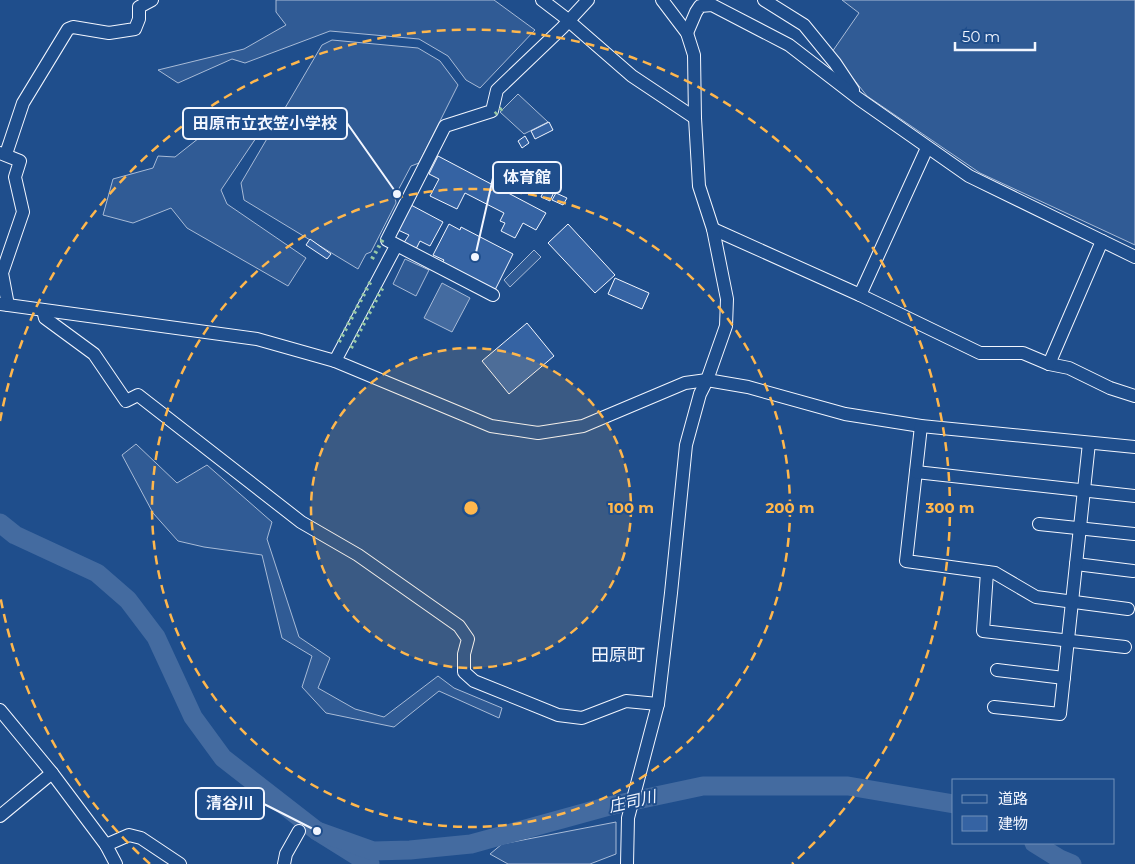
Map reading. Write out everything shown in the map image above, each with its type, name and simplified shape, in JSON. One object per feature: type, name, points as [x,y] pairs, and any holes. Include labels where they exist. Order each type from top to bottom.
[{"type":"street","points":[[152,0],[138,7],[140,19],[135,29],[109,34],[73,27],[68,29],[23,103],[3,153],[20,161],[16,177],[23,212],[2,273],[4,304],[257,339],[336,361],[491,426],[538,434],[583,426],[685,383],[707,380],[748,387],[845,414],[921,426],[1135,447]]},
{"type":"street","points":[[542,0],[632,76],[695,118]]},
{"type":"street","points":[[493,295],[387,240],[445,126],[492,111],[497,90],[588,0]]},
{"type":"street","points":[[626,864],[628,818],[658,704],[686,446],[700,394],[707,380],[726,326],[727,299],[713,229],[699,186],[694,55],[687,34],[662,0]]},
{"type":"street","points":[[764,0],[804,26],[835,63],[859,99]]},
{"type":"street","points":[[687,34],[700,6],[712,5],[788,45],[859,99],[969,176],[1135,257]]},
{"type":"street","points":[[860,295],[927,148]]},
{"type":"street","points":[[713,229],[860,295],[980,353],[1023,352],[1049,364],[1069,368],[1110,388],[1135,396]]},
{"type":"street","points":[[1049,364],[1102,241]]},
{"type":"street","points":[[336,361],[396,246]]},
{"type":"street","points":[[43,310],[45,318],[94,354],[126,401],[138,395],[301,522],[358,555],[459,626],[468,638],[464,654],[464,672],[474,681],[558,715],[582,718],[626,700],[658,704]]},
{"type":"street","points":[[921,426],[906,561],[995,573],[1036,597],[1072,603],[1128,608]]},
{"type":"street","points":[[994,707],[1060,714],[1089,443]]},
{"type":"street","points":[[916,472],[1135,496]]},
{"type":"street","points":[[1039,524],[1134,534]]},
{"type":"street","points":[[1076,564],[1132,571]]},
{"type":"street","points":[[987,572],[982,631],[1125,647]]},
{"type":"street","points":[[998,670],[1064,678]]},
{"type":"street","points":[[0,710],[106,845],[116,864]]},
{"type":"street","points":[[0,816],[52,774]]},
{"type":"street","points":[[284,864],[286,854],[299,830]]},
{"type":"street","points":[[106,845],[129,835],[141,838],[180,864]]},
{"type":"shaded area","points":[[276,0],[494,0],[535,30],[480,88],[466,80],[448,56],[419,39],[330,31],[245,63],[232,59],[178,83],[158,70],[244,49],[286,25],[276,12]]},
{"type":"shaded area","points":[[842,0],[1135,0],[1135,245],[980,173],[867,96],[832,52],[859,13]]},
{"type":"shaded area","points":[[332,40],[418,48],[440,61],[458,85],[419,163],[411,166],[395,196],[396,203],[371,252],[366,254],[358,269],[244,200],[241,183],[322,45]]},
{"type":"shaded area","points":[[518,94],[548,122],[524,134],[500,112]]},
{"type":"shaded area","points":[[260,126],[256,138],[221,190],[227,204],[306,258],[288,286],[187,228],[171,208],[133,223],[103,215],[113,179],[153,168],[158,156],[175,157],[199,138],[243,132]]},
{"type":"shaded area","points":[[534,250],[541,257],[510,287],[504,280]]},
{"type":"shaded area","points":[[405,259],[429,270],[416,296],[393,284]]},
{"type":"shaded area","points":[[442,283],[470,298],[452,332],[424,318]]},
{"type":"shaded area","points":[[136,444],[177,483],[207,465],[272,522],[267,539],[299,637],[330,658],[318,688],[355,709],[384,717],[438,676],[454,688],[502,708],[499,718],[439,691],[394,727],[326,713],[302,687],[312,656],[282,638],[262,555],[204,547],[178,541],[153,513],[122,455]]},
{"type":"shaded area","points":[[616,822],[616,854],[590,864],[508,864],[490,854],[502,844]]},
{"type":"building","points":[[549,122],[553,130],[535,139],[531,131]]},
{"type":"building","points":[[525,136],[529,143],[522,148],[518,141]]},
{"type":"building","points":[[438,156],[546,213],[536,230],[523,223],[515,238],[501,231],[505,223],[500,221],[504,213],[465,193],[457,209],[430,196],[439,179],[429,174]]},
{"type":"building","points":[[545,188],[554,192],[550,201],[541,197]]},
{"type":"building","points":[[556,193],[567,198],[563,205],[552,200]]},
{"type":"building","points":[[411,205],[443,222],[430,246],[420,241],[415,251],[403,244],[409,235],[398,230]]},
{"type":"building","points":[[449,224],[460,230],[461,227],[513,254],[495,290],[442,263],[444,260],[433,255]]},
{"type":"building","points":[[568,224],[615,275],[595,293],[548,243]]},
{"type":"building","points":[[310,239],[331,254],[327,259],[306,245]]},
{"type":"building","points":[[615,278],[649,293],[642,309],[608,294]]},
{"type":"building","points":[[527,323],[554,356],[509,394],[482,361]]},
{"type":"waterway","points":[[0,523],[15,535],[97,573],[128,600],[156,637],[193,717],[223,758],[317,831],[370,864]]},
{"type":"waterway","name":"庄司川","points":[[317,831],[373,851],[410,850],[471,844],[609,806],[703,786],[848,786],[952,804]]},
{"type":"waterway","name":"庄司川","points":[[1036,844],[1072,864]]},
{"type":"hedge","points":[[495,114],[505,106]]},
{"type":"hedge","points":[[372,259],[383,239]]},
{"type":"hedge","points":[[339,342],[372,279]]},
{"type":"hedge","points":[[351,348],[384,285]]},
{"type":"place","name":"田原市立衣笠小学校","points":[[397,194]]},
{"type":"place","name":"体育館","points":[[475,257]]},
{"type":"place","name":"清谷川","points":[[317,831]]},
{"type":"district","name":"田原町","points":[[618,655]]}]
